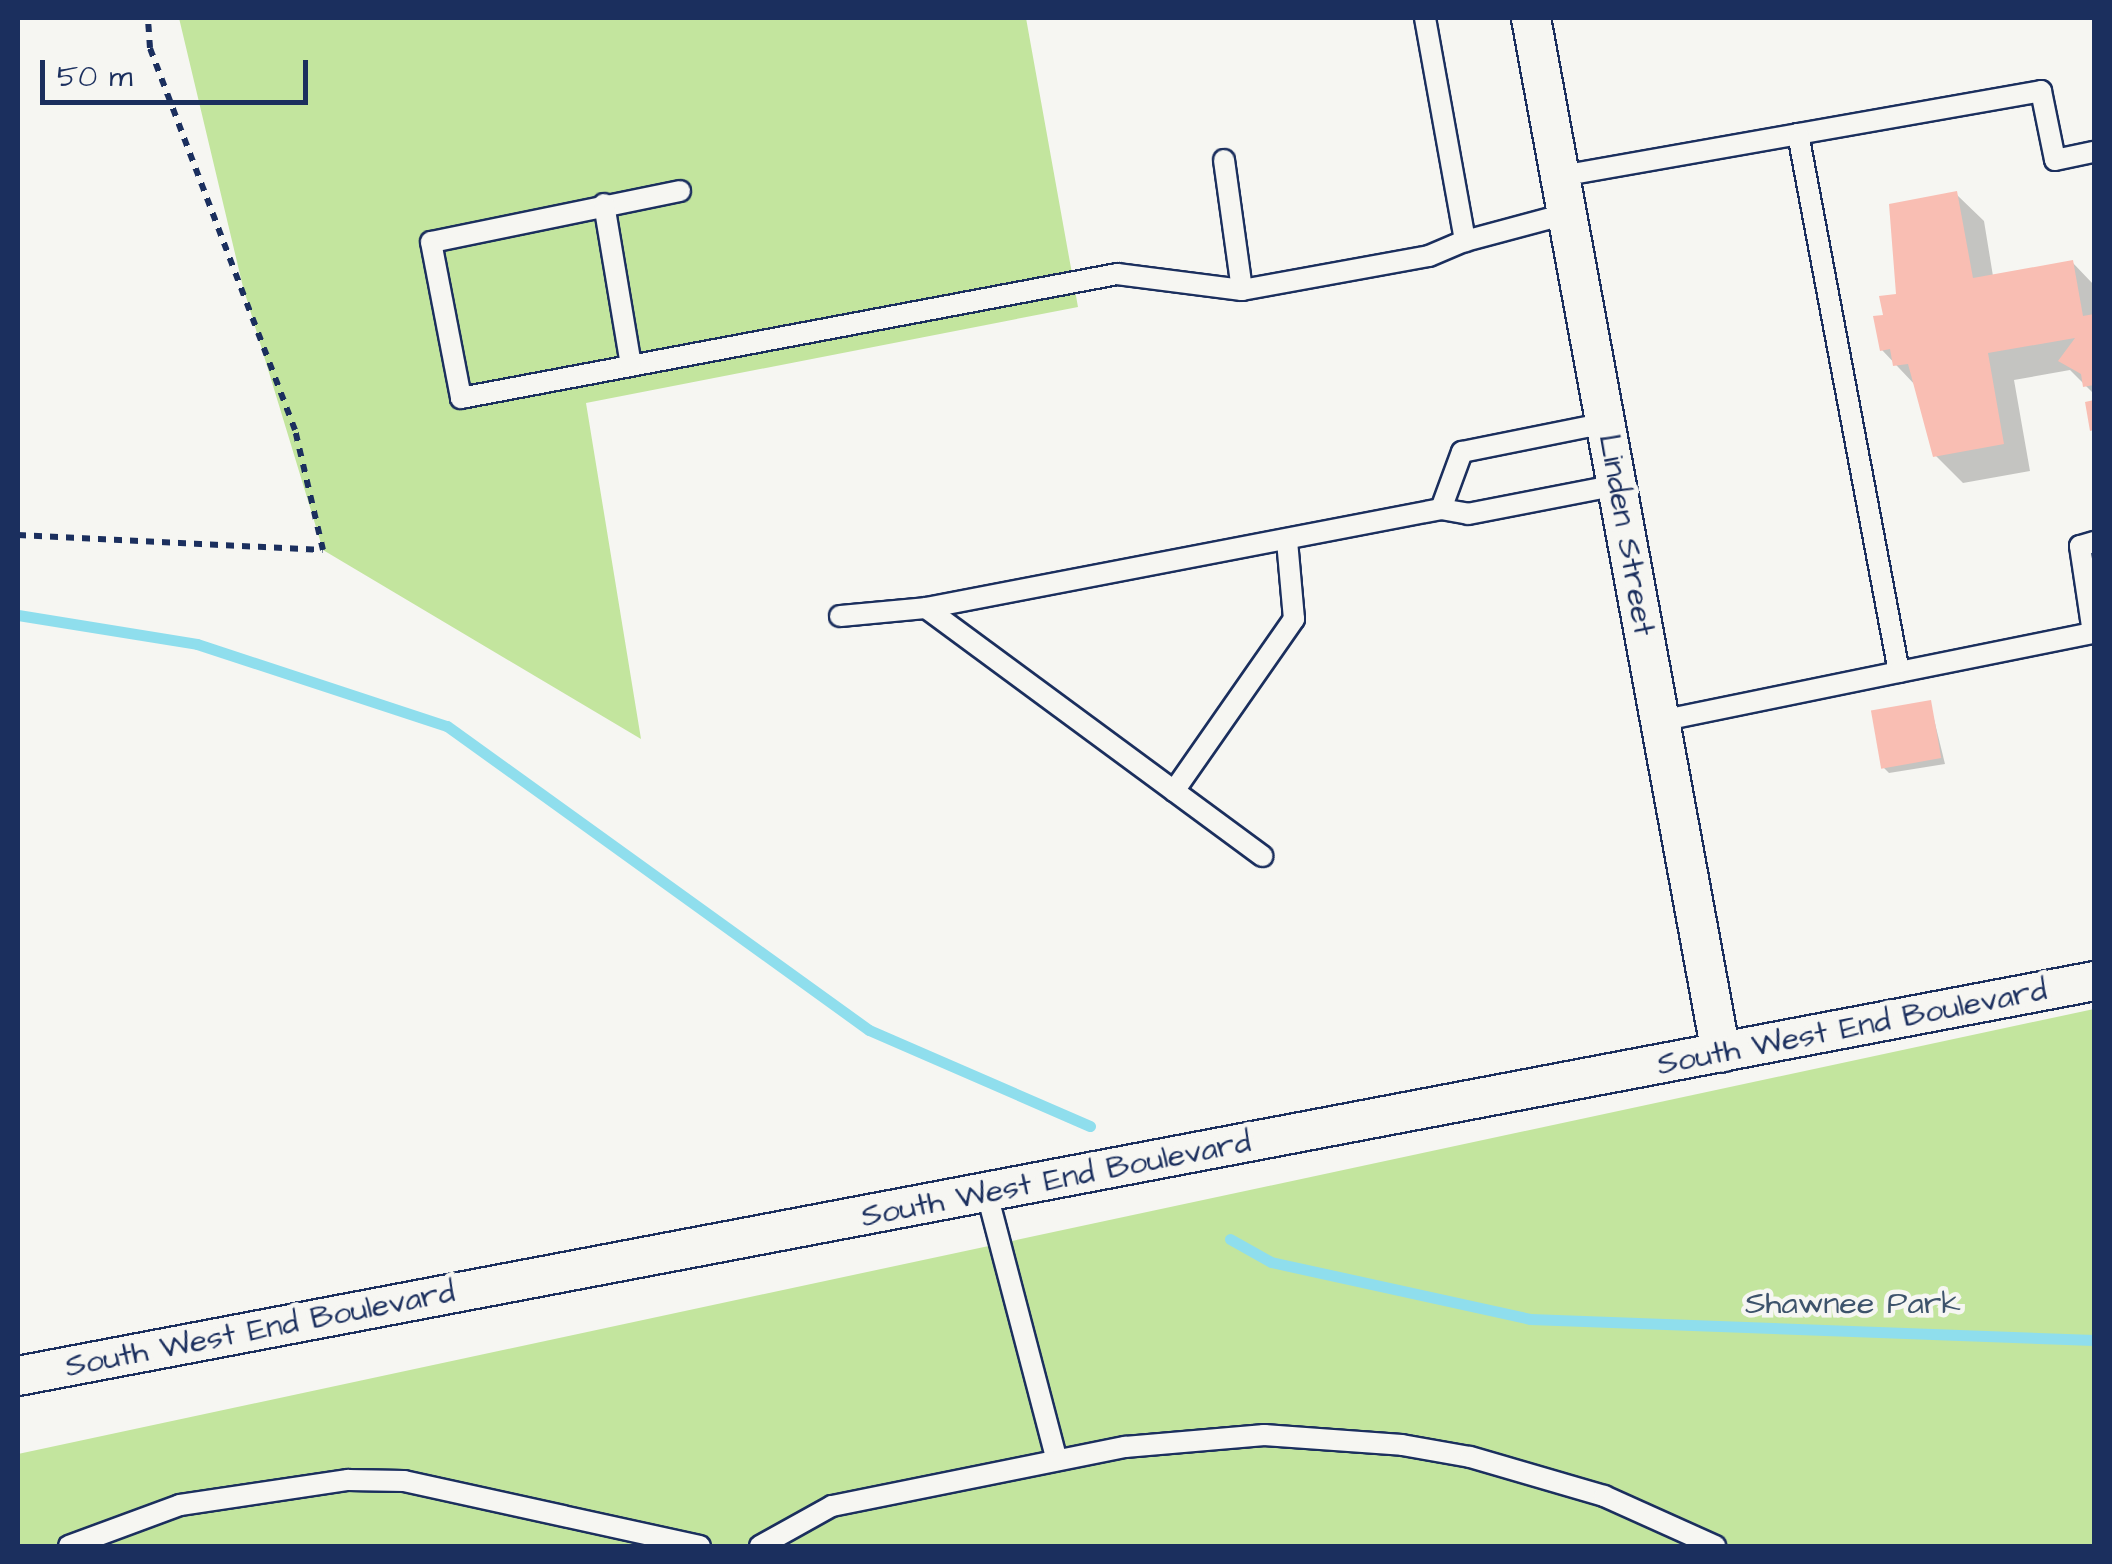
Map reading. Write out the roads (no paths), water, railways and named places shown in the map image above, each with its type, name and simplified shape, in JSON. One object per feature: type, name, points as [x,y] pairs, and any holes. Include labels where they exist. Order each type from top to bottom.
[{"type":"street","name":"Linden Street","points":[[1531,18],[1722,1053]]},
{"type":"street","name":"South West End Boulevard","points":[[18,1376],[2094,981]]},
{"type":"lane","points":[[1425,18],[1465,240]]},
{"type":"lane","points":[[1560,176],[2041,91],[2055,160],[2094,152]]},
{"type":"lane","points":[[1798,134],[1899,672]]},
{"type":"lane","points":[[1224,160],[1242,290]]},
{"type":"lane","points":[[680,191],[431,242],[460,398],[1117,274],[1242,290],[1429,256],[1465,240],[1566,214]]},
{"type":"lane","points":[[604,204],[631,365]]},
{"type":"lane","points":[[1441,509],[1462,452],[1606,423]]},
{"type":"lane","points":[[840,616],[926,608],[1441,509],[1468,514],[1617,485]]},
{"type":"lane","points":[[1174,790],[1294,619],[1287,541]]},
{"type":"lane","points":[[1660,721],[2093,633],[2080,546],[2094,542]]},
{"type":"lane","points":[[926,608],[1262,856]]},
{"type":"lane","points":[[987,1194],[1057,1460]]},
{"type":"lane","points":[[760,1546],[832,1506],[1057,1460],[1194,1438],[1298,1436],[1402,1445],[1538,1474],[1716,1546]]},
{"type":"lane","points":[[68,1546],[180,1505],[348,1480],[404,1481],[700,1546]]},
{"type":"waterway","points":[[18,615],[197,644],[447,726],[869,1030],[1090,1126]]},
{"type":"waterway","points":[[1230,1239],[1271,1262],[1530,1319],[2094,1340]]},
{"type":"park label","name":"Shawnee Park","points":[[1853,1304]]}]
